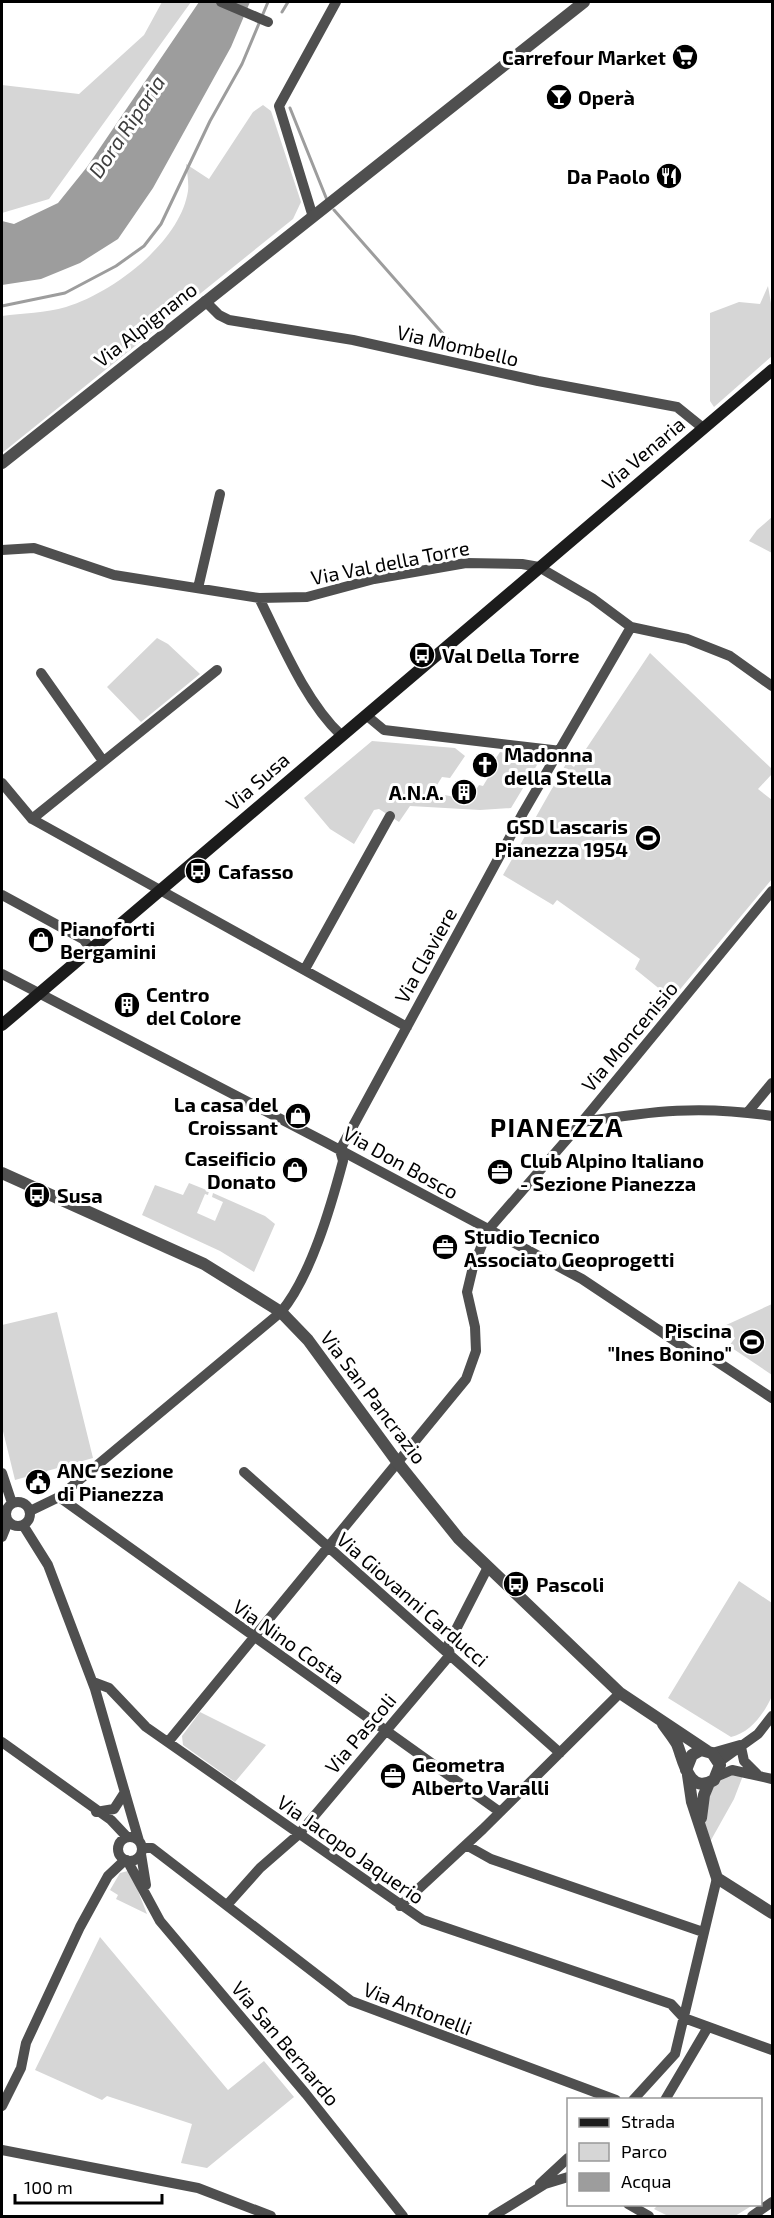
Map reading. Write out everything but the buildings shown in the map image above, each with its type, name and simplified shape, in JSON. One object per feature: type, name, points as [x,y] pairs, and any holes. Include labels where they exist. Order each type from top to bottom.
[{"type":"main road","name":"Via Venaria","points":[[539,567],[772,370]]},
{"type":"main road","name":"Via Susa","points":[[2,1025],[539,567]]},
{"type":"street","points":[[221,2],[268,22]]},
{"type":"street","points":[[313,217],[279,106],[336,2]]},
{"type":"street","name":"Via Alpignano","points":[[2,464],[584,2]]},
{"type":"street","name":"Via Mombello","points":[[206,301],[219,315],[229,320],[353,340],[538,381],[677,407],[703,428]]},
{"type":"street","points":[[198,588],[220,494]]},
{"type":"street","name":"Via Val della Torre","points":[[2,550],[34,548],[114,574],[259,598],[307,597],[374,579],[466,563],[522,564],[539,567],[592,598],[631,627],[687,639],[730,656],[772,686]]},
{"type":"street","points":[[259,598],[293,666],[331,724],[341,735]]},
{"type":"street","name":"Via Claviere","points":[[30,1511],[59,1497],[281,1312],[291,1300],[322,1232],[343,1161],[340,1150],[523,813],[631,627]]},
{"type":"street","points":[[32,819],[217,670]]},
{"type":"street","points":[[41,673],[104,761]]},
{"type":"street","points":[[366,715],[384,730],[561,751]]},
{"type":"street","points":[[2,783],[32,819],[406,1027]]},
{"type":"street","points":[[305,969],[390,816]]},
{"type":"street","name":"Via Moncenisio","points":[[168,1742],[472,1370],[476,1341],[467,1292],[473,1267],[488,1230],[582,1122],[772,891]]},
{"type":"street","points":[[2,895],[83,939],[91,949]]},
{"type":"street","name":"Via Don Bosco","points":[[2,974],[340,1150],[582,1280],[690,1351],[710,1357],[772,1398]]},
{"type":"street","points":[[748,1112],[772,1083]]},
{"type":"street","points":[[582,1122],[660,1110],[694,1108],[772,1116]]},
{"type":"street","name":"Via San Pancrazio","points":[[2,1173],[204,1264],[281,1312],[308,1340],[398,1463],[459,1539],[620,1693],[660,1721],[714,1765]]},
{"type":"street","name":"Via Giovanni Carducci","points":[[244,1472],[560,1754]]},
{"type":"street","points":[[2,1473],[12,1503],[6,1513],[8,1522],[2,1537]]},
{"type":"street","name":"Via Nino Costa","points":[[59,1497],[500,1812]]},
{"type":"street","points":[[8,1522],[15,1526],[23,1526],[30,1518],[30,1511],[23,1503],[12,1503]]},
{"type":"street","points":[[23,1526],[48,1565],[93,1682],[127,1797],[133,1860],[126,1860],[108,1876]]},
{"type":"street","name":"Via Pascoli","points":[[227,1905],[260,1868],[299,1834],[450,1655],[448,1645],[488,1567]]},
{"type":"street","name":"Via Jacopo Jaquerio","points":[[93,1682],[109,1688],[146,1727],[423,1920],[671,2004],[684,2018],[772,2050]]},
{"type":"street","points":[[400,1906],[560,1754],[620,1693]]},
{"type":"street","points":[[772,1716],[758,1734],[714,1765],[699,1784],[687,1772],[692,1755],[714,1765],[772,1779]]},
{"type":"street","name":"Via San Pancrazio","points":[[660,1721],[675,1742],[687,1772],[692,1802],[717,1878]]},
{"type":"street","points":[[2,1742],[96,1812],[111,1820],[131,1844]]},
{"type":"street","points":[[744,1745],[744,1761],[760,1776]]},
{"type":"street","points":[[700,1826],[702,1804],[714,1765]]},
{"type":"street","points":[[96,1812],[114,1809],[127,1797]]},
{"type":"street","points":[[2,2106],[21,2068],[26,2043],[80,1927],[108,1876],[131,1844]]},
{"type":"street","name":"Via San Bernardo","points":[[146,1892],[131,1844],[119,1855],[126,1860],[146,1892],[160,1922],[306,2094],[403,2217]]},
{"type":"street","name":"Via Antonelli","points":[[131,1844],[152,1848],[351,2001],[611,2098]]},
{"type":"street","points":[[466,1845],[491,1860],[703,1932]]},
{"type":"street","points":[[635,2098],[675,2054],[717,1878],[772,1913]]},
{"type":"street","points":[[666,2098],[708,2027]]},
{"type":"street","points":[[2,2150],[198,2188],[271,2217]]},
{"type":"street","points":[[525,2196],[567,2159]]},
{"type":"street","points":[[493,2217],[545,2184],[567,2177]]},
{"type":"street","points":[[752,2217],[772,2202]]},
{"type":"street","points":[[630,2206],[649,2217]]},
{"type":"green space","points":[[162,2],[191,2],[49,199],[2,213],[2,85],[79,94],[144,35]]},
{"type":"green space","points":[[263,105],[271,111],[301,202],[293,219],[2,453],[2,316],[66,307],[84,300],[123,278],[158,247],[172,229],[182,210],[188,191],[186,164],[209,179],[253,112]]},
{"type":"green space","points":[[768,286],[772,309],[772,356],[714,407],[710,401],[710,313],[739,302],[760,304]]},
{"type":"green space","points":[[772,517],[772,553],[749,541],[757,530]]},
{"type":"green space","points":[[157,638],[168,644],[200,674],[141,722],[107,687]]},
{"type":"green space","name":"GSD Lascaris Pianezza 1954","points":[[650,653],[772,769],[772,774],[758,789],[772,800],[772,879],[672,999],[635,969],[640,959],[557,900],[553,905],[503,875],[567,762],[574,767]]},
{"type":"green space","points":[[372,741],[455,748],[465,756],[450,778],[442,777],[432,793],[450,796],[467,804],[479,785],[483,786],[489,776],[486,773],[500,752],[540,760],[511,808],[480,810],[410,806],[399,822],[379,809],[374,810],[354,844],[330,829],[304,798]]},
{"type":"green space","points":[[189,1183],[209,1191],[208,1195],[205,1194],[197,1213],[215,1221],[223,1202],[212,1197],[213,1193],[265,1216],[275,1224],[254,1272],[220,1251],[142,1215],[155,1185],[183,1195]]},
{"type":"green space","name":"Piscina \"Ines Bonino\"","points":[[772,1304],[772,1375],[729,1346],[735,1338],[724,1326]]},
{"type":"green space","points":[[57,1312],[93,1458],[15,1480],[2,1427],[2,1325]]},
{"type":"green space","points":[[739,1581],[772,1603],[773,1689],[769,1703],[756,1722],[738,1735],[731,1737],[668,1698]]},
{"type":"green space","points":[[200,1712],[266,1745],[235,1782],[183,1745],[182,1736]]},
{"type":"green space","points":[[744,1773],[734,1799],[706,1849],[702,1804],[718,1776]]},
{"type":"green space","points":[[128,1871],[131,1873],[147,1914],[116,1899],[118,1895],[110,1890],[120,1873]]},
{"type":"green space","points":[[100,1937],[228,2090],[264,2061],[294,2097],[207,2168],[181,2163],[192,2124],[107,2096],[102,2100],[35,2070]]},
{"type":"green space","points":[[657,2206],[751,2206],[735,2216],[668,2216],[654,2209]]},
{"type":"water","name":"Dora Riparia","points":[[199,2],[250,2],[231,47],[153,188],[118,239],[80,263],[41,279],[2,285],[2,221],[14,224],[58,203],[87,167]]},
{"type":"waterway","points":[[2,306],[65,293],[116,266],[144,246],[161,224],[210,121],[242,64],[268,2]]},
{"type":"waterway","points":[[282,12],[288,2]]},
{"type":"waterway","points":[[290,108],[327,200]]},
{"type":"waterway","points":[[334,210],[459,352]]},
{"type":"place","name":"Carrefour Market","points":[[685,57]]},
{"type":"place","name":"Operà","points":[[559,97]]},
{"type":"place","name":"Da Paolo","points":[[669,176]]},
{"type":"place","name":"Val Della Torre","points":[[422,655]]},
{"type":"place","name":"Madonna della Stella","points":[[485,765]]},
{"type":"place","name":"A.N.A.","points":[[464,792]]},
{"type":"place","name":"GSD Lascaris Pianezza 1954","points":[[648,838]]},
{"type":"place","name":"Cafasso","points":[[198,871]]},
{"type":"place","name":"Pianoforti Bergamini","points":[[41,940]]},
{"type":"place","name":"Centro del Colore","points":[[127,1005]]},
{"type":"place","name":"La casa del Croissant","points":[[298,1116]]},
{"type":"place","name":"Caseificio Donato","points":[[295,1170]]},
{"type":"place","name":"Club Alpino Italiano - Sezione Pianezza","points":[[500,1172]]},
{"type":"place","name":"Susa","points":[[37,1195]]},
{"type":"place","name":"Studio Tecnico Associato Geoprogetti","points":[[445,1247]]},
{"type":"place","name":"Piscina \"Ines Bonino\"","points":[[752,1342]]},
{"type":"place","name":"ANC sezione di Pianezza","points":[[38,1482]]},
{"type":"place","name":"Pascoli","points":[[516,1584]]},
{"type":"place","name":"Geometra Alberto Varalli","points":[[393,1776]]},
{"type":"district","name":"PIANEZZA","points":[[557,1126]]}]
